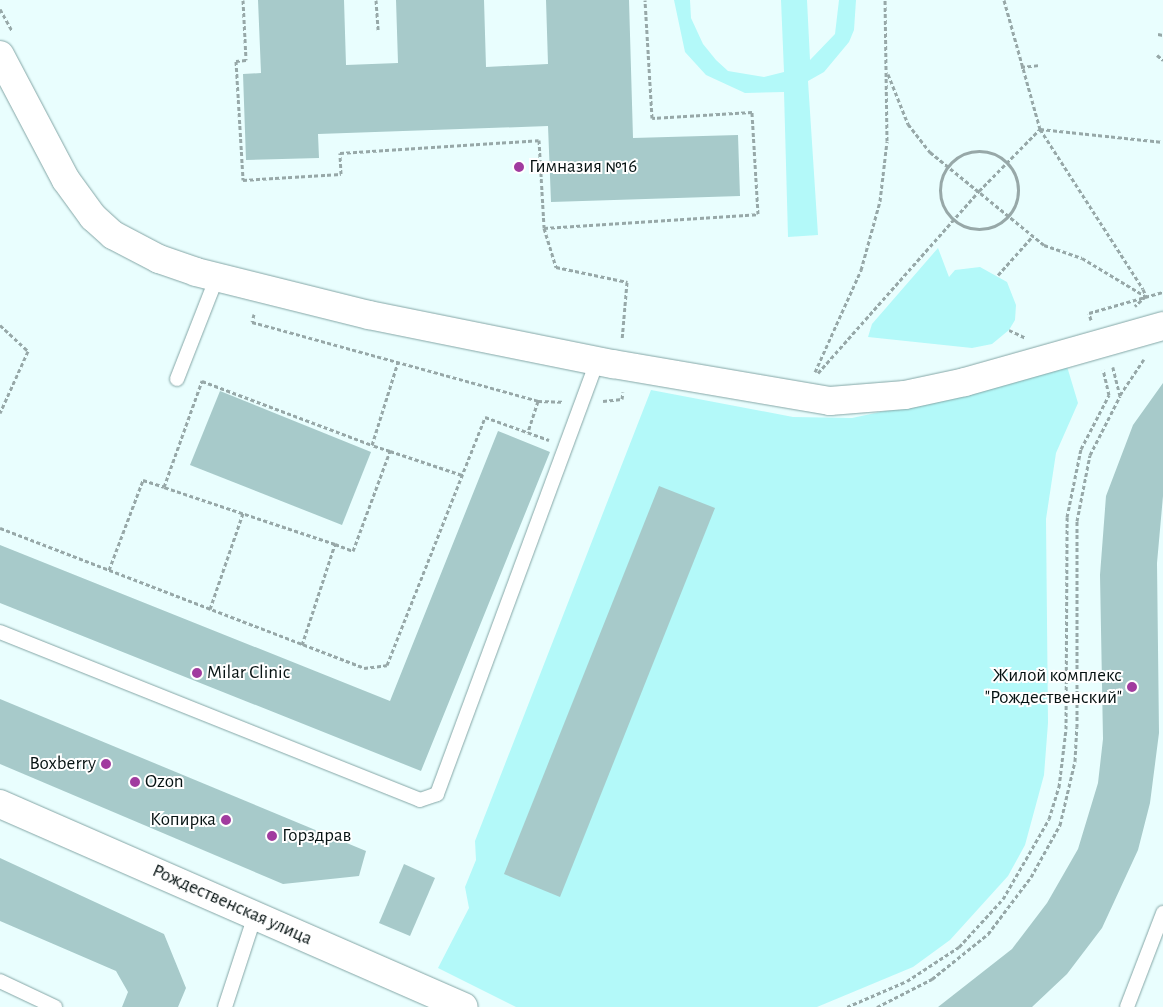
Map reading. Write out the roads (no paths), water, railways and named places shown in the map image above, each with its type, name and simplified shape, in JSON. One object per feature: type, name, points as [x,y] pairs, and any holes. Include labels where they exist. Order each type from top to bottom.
[{"type":"street","points":[[7,44],[66,180],[93,217],[132,246],[217,277],[369,315],[597,361],[839,401],[905,395],[956,384],[1095,334],[1163,326]]},
{"type":"street","name":"Рождественская улица","points":[[0,804],[464,1007]]},
{"type":"lane","points":[[177,380],[217,277]]},
{"type":"lane","points":[[0,632],[420,800],[436,794],[597,361]]},
{"type":"lane","points":[[1127,1007],[1163,913]]},
{"type":"lane","points":[[225,1007],[255,915]]},
{"type":"lane","points":[[0,981],[55,1007]]},
{"type":"place","name":"Гимназия №16","points":[[519,167]]},
{"type":"place","name":"Milar Clinic","points":[[197,673]]},
{"type":"place","name":"Жилой комплекс \"Рождественский\"","points":[[1132,687]]},
{"type":"place","name":"Boxberry","points":[[106,764]]},
{"type":"place","name":"Ozon","points":[[135,782]]},
{"type":"place","name":"Копирка","points":[[226,820]]},
{"type":"place","name":"Горздрав","points":[[272,836]]}]
